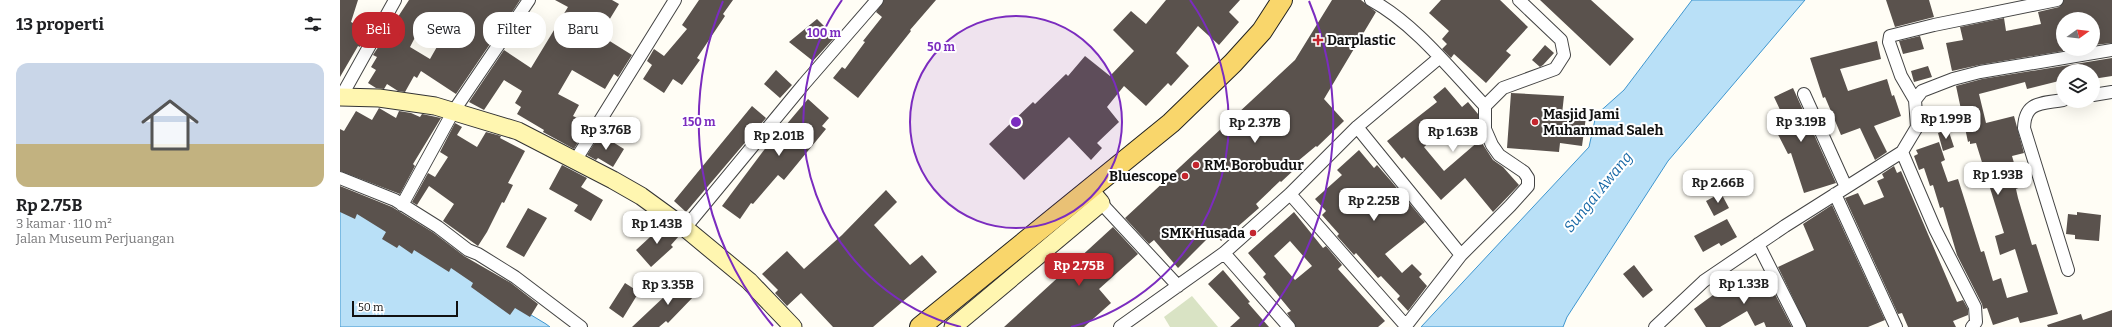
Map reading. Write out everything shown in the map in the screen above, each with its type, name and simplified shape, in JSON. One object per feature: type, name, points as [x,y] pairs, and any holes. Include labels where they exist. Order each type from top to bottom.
[{"type":"main road","points":[[920,327],[1096,197],[1233,63],[1262,31],[1282,0]]},
{"type":"street","points":[[395,0],[340,97],[379,98],[415,102],[518,131],[641,196],[685,228],[749,281],[793,327]]},
{"type":"street","points":[[402,205],[453,112],[529,0]]},
{"type":"street","points":[[575,161],[675,0]]},
{"type":"street","points":[[685,228],[804,84],[878,0]]},
{"type":"street","points":[[1371,0],[1389,10],[1409,26],[1485,106]]},
{"type":"street","points":[[1290,194],[1405,326],[1461,255],[1528,186],[1528,178],[1524,172],[1499,155],[1492,145],[1484,129],[1485,106],[1503,88],[1555,69],[1564,56],[1562,40],[1519,0]]},
{"type":"street","points":[[1655,327],[1704,281],[1758,244],[1902,152],[1917,127],[1915,100],[1901,76],[1890,42],[1890,36],[1934,25],[2057,0]]},
{"type":"street","points":[[1915,100],[1922,91],[1973,73],[2112,50]]},
{"type":"street","points":[[1120,327],[1224,253],[1290,194],[1357,127],[1438,58]]},
{"type":"street","points":[[2100,94],[2112,92]]},
{"type":"street","points":[[1804,94],[1846,187]]},
{"type":"street","points":[[2056,101],[2032,106],[2024,115],[2024,128],[2068,270]]},
{"type":"street","points":[[1357,127],[1461,255]]},
{"type":"street","points":[[1902,152],[1935,229],[1975,307],[1976,322],[1972,327]]},
{"type":"street","points":[[340,178],[387,196],[438,227],[468,250],[502,269],[581,327]]},
{"type":"street","points":[[1835,194],[1896,327]]},
{"type":"street","points":[[953,327],[1096,197],[1178,286]]},
{"type":"street","points":[[1758,244],[1800,327]]},
{"type":"street","points":[[1224,253],[1289,327]]},
{"type":"green space","points":[[1192,296],[1218,327],[1170,327],[1164,317]]},
{"type":"water","name":"Sungai Awang","points":[[1692,0],[1805,0],[1668,161],[1567,317],[1563,327],[1421,327],[1589,147],[1596,115],[1624,90]]},
{"type":"water","points":[[340,200],[546,324],[550,327],[340,327]]},
{"type":"building","points":[[340,0],[358,0],[354,12],[352,12],[351,22],[352,48],[357,48],[340,77]]},
{"type":"building","points":[[409,0],[520,0],[512,12],[483,12],[483,48],[487,48],[456,94],[421,71],[417,78],[414,76],[405,92],[398,91],[387,84],[384,89],[376,88],[368,83],[376,70],[371,67],[377,57],[373,55],[378,48],[405,48],[405,12],[401,12]]},
{"type":"building","points":[[555,0],[612,0],[619,4],[613,14],[613,12],[565,12],[568,7]]},
{"type":"building","points":[[699,0],[733,0],[723,14],[725,16],[697,58],[700,60],[682,85],[673,79],[664,93],[643,79],[652,65],[647,61],[654,49],[664,56],[687,29],[682,25]]},
{"type":"building","points":[[884,0],[936,0],[910,30],[911,31],[858,98],[833,78],[842,67],[845,69],[865,42],[863,41],[882,17],[876,12]]},
{"type":"building","points":[[1166,0],[1240,0],[1229,12],[1239,22],[1219,45],[1198,26],[1176,53],[1189,66],[1171,86],[1168,83],[1146,106],[1124,86],[1107,107],[1119,122],[1097,143],[1102,148],[1091,160],[1069,137],[1024,180],[989,144],[1033,102],[1035,104],[1066,74],[1068,76],[1085,56],[1110,76],[1134,51],[1113,30],[1131,11],[1146,24]]},
{"type":"building","points":[[1332,0],[1361,0],[1376,12],[1324,99],[1344,121],[1317,147],[1316,146],[1292,166],[1295,169],[1256,204],[1259,208],[1221,241],[1214,232],[1178,268],[1154,240],[1149,244],[1125,218],[1295,60]]},
{"type":"building","points":[[1441,0],[1500,0],[1528,27],[1506,51],[1511,55],[1486,83],[1454,54],[1451,58],[1442,49],[1447,44],[1442,39],[1449,31],[1429,13]]},
{"type":"building","points":[[1540,0],[1591,0],[1634,39],[1610,66]]},
{"type":"building","points":[[1886,0],[1929,0],[1934,17],[1895,27]]},
{"type":"building","points":[[2064,0],[2112,0],[2112,43],[2100,44],[2100,12],[2056,12],[2056,52],[1952,71],[1946,43],[1963,40],[1960,27],[2004,18],[2006,31],[2041,24],[2038,12],[2059,7]]},
{"type":"building","points":[[817,19],[835,37],[813,61],[789,42]]},
{"type":"building","points":[[554,30],[554,48],[613,48],[613,43],[632,55],[618,77],[614,74],[605,89],[572,70],[558,94],[579,105],[573,116],[589,124],[574,149],[543,132],[544,130],[517,114],[521,107],[515,103],[522,91],[504,80],[484,110],[469,102],[504,50],[531,68],[543,48],[546,48],[546,43]]},
{"type":"building","points":[[1920,36],[1924,49],[1903,54],[1899,41]]},
{"type":"building","points":[[1877,41],[1881,59],[1840,69],[1848,91],[1887,79],[1892,96],[1894,95],[1901,116],[1874,126],[1887,152],[1875,160],[1860,128],[1841,135],[1825,97],[1823,98],[1810,58]]},
{"type":"building","points":[[1545,45],[1554,53],[1540,67],[1532,60]]},
{"type":"building","points":[[2112,58],[2112,76],[2100,78],[2100,64],[2075,64]]},
{"type":"building","points":[[1928,66],[1932,77],[1914,82],[1911,71]]},
{"type":"building","points":[[2056,67],[2056,82],[2027,89],[2025,82],[1979,94],[1986,123],[2014,116],[2024,153],[2012,156],[2021,187],[2016,189],[2018,198],[2032,245],[2036,244],[2058,314],[2020,323],[2018,317],[1993,325],[1987,308],[1983,309],[1982,304],[1957,255],[1943,207],[1940,208],[1933,185],[1930,186],[1924,168],[1919,170],[1914,156],[1918,154],[1916,150],[1939,142],[1945,160],[1941,162],[1948,182],[1958,179],[1981,252],[1984,251],[1993,281],[2001,278],[2007,298],[2028,292],[2015,249],[2000,255],[1995,236],[2004,233],[1976,143],[1970,144],[1970,141],[1968,142],[1956,86],[1982,79]]},
{"type":"building","points":[[776,70],[792,85],[780,98],[764,84]]},
{"type":"building","points":[[1445,87],[1462,107],[1468,102],[1478,114],[1478,123],[1464,134],[1453,121],[1424,147],[1444,171],[1480,140],[1493,160],[1503,167],[1519,185],[1493,212],[1465,178],[1441,200],[1404,157],[1402,159],[1387,141],[1437,102],[1433,97]]},
{"type":"building","points":[[1793,88],[1836,183],[1804,193],[1791,153],[1788,154],[1769,117],[1781,112],[1774,97]]},
{"type":"building","name":"Masjid Jami Muhammad Saleh","points":[[1511,93],[1564,96],[1562,114],[1586,117],[1582,146],[1560,143],[1559,152],[1507,148]]},
{"type":"building","points":[[808,99],[829,118],[822,126],[826,129],[784,180],[778,175],[753,204],[751,203],[740,219],[722,206],[773,138],[771,136],[777,129],[780,132]]},
{"type":"building","points":[[752,106],[766,118],[686,212],[674,201]]},
{"type":"building","points":[[379,108],[396,118],[399,111],[411,113],[420,117],[422,114],[441,118],[413,164],[415,166],[400,194],[340,171],[340,129],[344,131],[356,111],[372,120]]},
{"type":"building","points":[[455,123],[462,127],[457,135],[477,147],[486,132],[501,136],[500,138],[525,151],[508,183],[513,185],[478,246],[443,221],[454,204],[429,186],[417,205],[412,202],[428,173],[435,177],[448,157],[440,152]]},
{"type":"building","points":[[1948,129],[1954,147],[1943,151],[1938,133]]},
{"type":"building","points":[[600,134],[624,149],[613,167],[598,158],[596,160],[587,155]]},
{"type":"building","points":[[1359,150],[1374,168],[1377,165],[1425,222],[1385,254],[1402,273],[1412,264],[1422,274],[1419,277],[1427,286],[1408,311],[1397,299],[1400,296],[1381,276],[1378,278],[1356,253],[1354,255],[1337,236],[1339,234],[1322,215],[1326,211],[1315,199],[1342,175],[1337,170]]},
{"type":"building","points":[[562,165],[587,178],[581,187],[603,200],[591,221],[574,211],[578,205],[549,189]]},
{"type":"building","points":[[1894,166],[1897,173],[1901,171],[1957,302],[1963,300],[1968,309],[1968,315],[1953,321],[1956,327],[1908,327],[1902,313],[1898,314],[1845,198],[1858,193],[1864,205],[1884,197],[1877,181],[1884,178],[1882,174]]},
{"type":"building","points":[[340,186],[392,207],[434,233],[464,256],[511,283],[538,304],[530,317],[515,308],[510,315],[471,287],[473,283],[451,268],[449,272],[414,250],[412,254],[399,245],[397,248],[382,239],[386,232],[357,214],[355,219],[340,212]]},
{"type":"building","points":[[886,190],[897,202],[874,225],[910,265],[922,255],[937,272],[873,327],[833,327],[801,293],[787,306],[775,293],[778,290],[762,274],[787,251],[804,269],[842,235]]},
{"type":"building","points":[[1721,193],[1729,208],[1714,216],[1706,201]]},
{"type":"building","points":[[1832,205],[1885,320],[1868,327],[1807,327],[1778,267],[1814,250],[1803,224]]},
{"type":"building","points":[[528,208],[547,218],[524,257],[506,247]]},
{"type":"building","points":[[1294,212],[1323,248],[1326,246],[1342,265],[1338,269],[1385,321],[1378,327],[1296,327],[1287,313],[1291,311],[1263,277],[1266,274],[1248,253]],"holes":[[[1290,241],[1312,266],[1295,280],[1274,256]]]},
{"type":"building","points":[[2077,212],[2101,215],[2099,241],[2075,239],[2075,235],[2066,234],[2068,214],[2077,215]]},
{"type":"building","points":[[1727,219],[1737,237],[1721,246],[1719,243],[1703,252],[1694,236]]},
{"type":"building","points":[[663,225],[679,236],[671,245],[673,247],[651,267],[636,250]]},
{"type":"building","points":[[1113,227],[1138,254],[1099,289],[1111,303],[1084,327],[1004,327]]},
{"type":"building","points":[[1634,265],[1653,290],[1643,298],[1623,274]]},
{"type":"building","points":[[1223,270],[1250,302],[1248,303],[1269,327],[1230,327],[1240,318],[1208,284]]},
{"type":"building","points":[[1764,273],[1792,327],[1766,327],[1764,322],[1755,326],[1747,311],[1720,327],[1706,327],[1694,309],[1713,295],[1712,292],[1727,284],[1731,291]]},
{"type":"building","points":[[683,279],[697,293],[668,323],[666,321],[659,327],[632,327]]},
{"type":"building","points":[[625,283],[639,292],[623,318],[609,308]]},
{"type":"building","points":[[2112,310],[2112,327],[2048,327],[2047,325],[2081,314],[2083,320]]},
{"type":"place","name":"Darplastic","points":[[1318,40]]},
{"type":"place","name":"Masjid Jami Muhammad Saleh","points":[[1535,122]]},
{"type":"place","name":"RM. Borobudur","points":[[1196,165]]},
{"type":"place","name":"Bluescope","points":[[1185,176]]},
{"type":"place","name":"SMK Husada","points":[[1253,233]]}]
